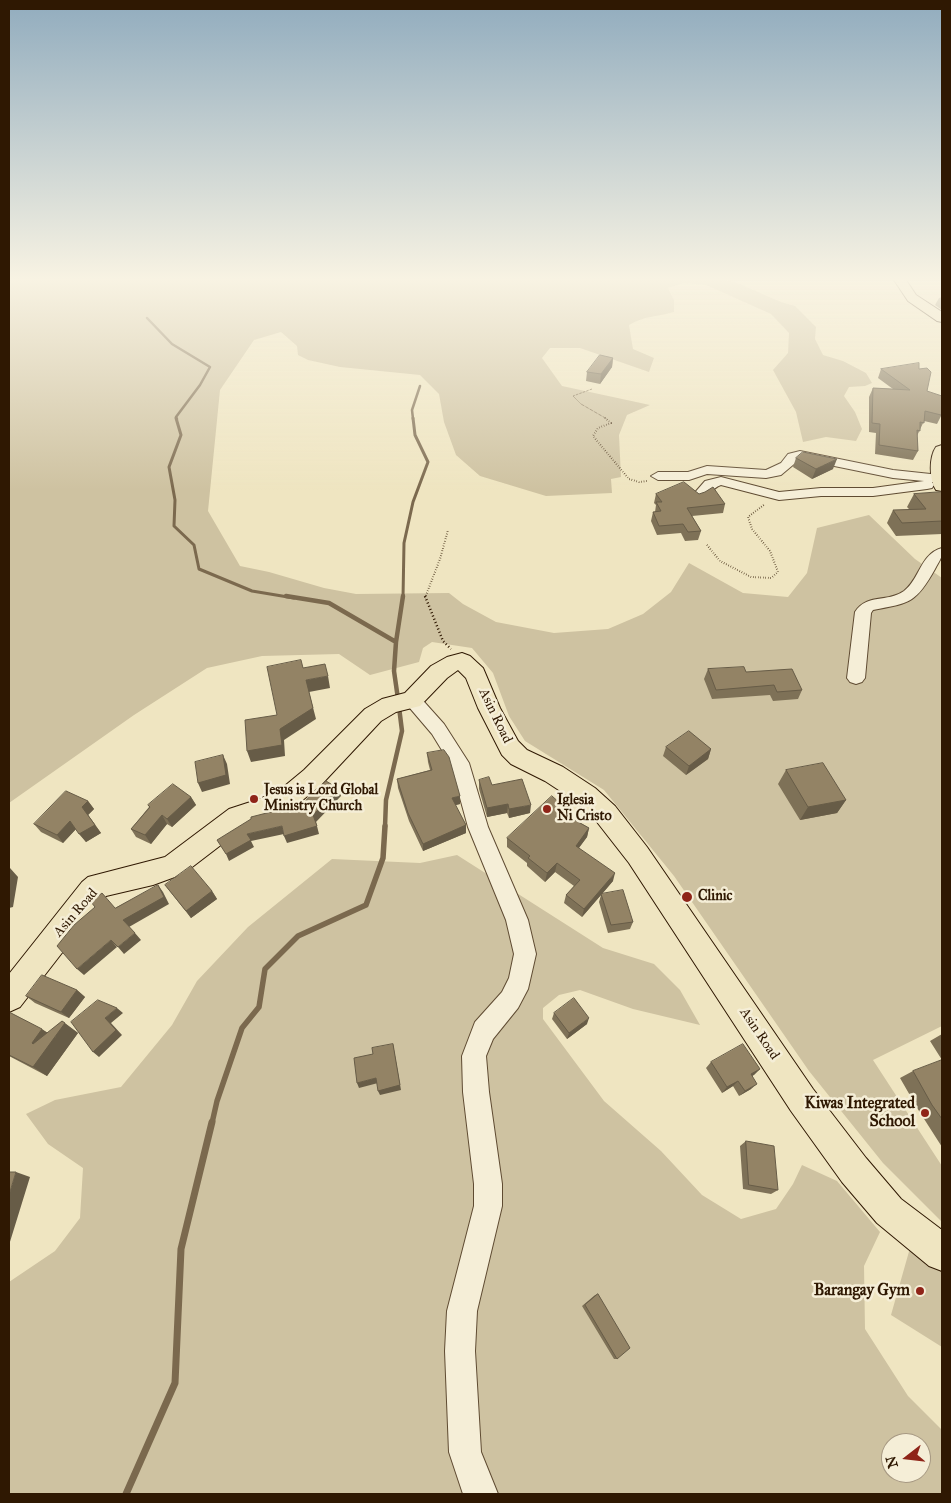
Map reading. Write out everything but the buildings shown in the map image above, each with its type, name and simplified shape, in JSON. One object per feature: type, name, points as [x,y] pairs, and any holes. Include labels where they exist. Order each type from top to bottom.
[{"type":"main road","points":[[941,483],[939,470],[942,450]]},
{"type":"main road","name":"Asin Road","points":[[9,997],[92,891],[98,886],[154,873],[174,866],[238,817],[284,801],[313,777],[372,715],[402,702],[439,672],[455,662],[462,661],[475,674],[489,708],[510,748],[519,757],[554,774],[586,795],[606,814],[638,855],[802,1100],[854,1170],[889,1211],[942,1252]]},
{"type":"street","points":[[656,478],[686,476],[708,470],[773,474],[780,472],[790,463],[793,457],[800,456],[941,483]]},
{"type":"street","points":[[698,497],[710,484],[721,481],[779,496],[821,492],[873,492],[941,483]]},
{"type":"street","points":[[856,678],[863,612],[868,606],[908,596],[915,590],[935,558],[942,552]]},
{"type":"street","points":[[402,702],[438,729],[460,763],[478,828],[517,920],[526,954],[520,981],[510,1000],[484,1031],[474,1056],[476,1092],[488,1184],[488,1206],[462,1311],[460,1351],[465,1452],[475,1484],[481,1494]]},
{"type":"path","points":[[592,389],[574,396],[576,400],[592,412],[606,417],[611,423],[598,428],[593,436],[629,479],[639,482],[656,478]]},
{"type":"path","points":[[706,544],[720,561],[751,577],[771,578],[778,572],[770,551],[752,529],[748,517],[760,507],[779,496]]},
{"type":"path","points":[[448,530],[440,559],[425,597],[443,642],[462,661]]},
{"type":"shaded area","points":[[9,350],[247,350],[220,390],[208,511],[240,566],[269,572],[324,588],[356,594],[449,593],[463,604],[496,622],[554,633],[608,629],[643,614],[671,592],[689,563],[743,593],[788,597],[807,573],[817,528],[869,515],[915,559],[942,578],[942,1026],[873,1060],[942,1166],[942,1222],[883,1163],[809,1071],[674,876],[604,790],[525,741],[509,716],[493,673],[472,648],[432,642],[423,648],[419,662],[370,675],[339,654],[262,656],[207,668],[134,715],[9,803]]},
{"type":"shaded area","points":[[297,350],[548,350],[542,358],[562,386],[650,405],[627,415],[619,435],[621,477],[611,479],[612,493],[546,496],[480,476],[456,455],[444,422],[439,394],[420,375],[340,367],[308,360],[298,355]]},
{"type":"shaded area","points":[[586,350],[636,350],[654,358],[649,372]]},
{"type":"shaded area","points":[[788,350],[821,350],[823,355],[843,361],[866,373],[872,383],[865,386],[849,387],[844,396],[855,412],[862,429],[856,441],[826,437],[803,442],[796,412],[773,370],[788,353]]},
{"type":"shaded area","points":[[457,855],[603,948],[654,964],[680,990],[700,1025],[633,1009],[580,990],[559,995],[543,1008],[543,1019],[604,1101],[661,1151],[702,1195],[741,1219],[776,1209],[793,1184],[802,1165],[837,1181],[880,1232],[864,1266],[865,1329],[908,1396],[942,1430],[942,1494],[9,1494],[9,1282],[55,1251],[80,1218],[83,1168],[48,1144],[26,1114],[55,1100],[121,1087],[172,1025],[197,981],[248,927],[332,859],[420,863]]},
{"type":"shaded area","name":"Barangay Gym","points":[[910,1248],[942,1267],[942,1347],[891,1315]]},
{"type":"waterway","points":[[177,419],[176,417],[200,385],[210,367],[182,350]]},
{"type":"waterway","points":[[413,419],[412,410],[420,386]]},
{"type":"waterway","points":[[176,418],[181,435],[169,467],[175,500],[174,526],[194,545],[199,569],[252,591],[294,598]]},
{"type":"waterway","points":[[403,598],[404,543],[413,502],[428,462],[415,435],[413,418]]},
{"type":"waterway","points":[[286,596],[329,603],[396,642]]},
{"type":"waterway","points":[[396,642],[403,596]]},
{"type":"waterway","points":[[396,642],[394,671],[398,699]]},
{"type":"waterway","points":[[385,827],[386,800],[402,731],[399,707]]},
{"type":"waterway","points":[[212,1123],[217,1101],[242,1028],[259,1007],[265,969],[298,936],[366,905],[383,858],[385,826]]},
{"type":"waterway","points":[[126,1494],[175,1383],[181,1249],[212,1122]]},
{"type":"place","name":"Jesus is Lord Global Ministry Church","points":[[254,799]]},
{"type":"place","name":"Iglesia Ni Cristo","points":[[547,809]]},
{"type":"place","name":"Clinic","points":[[687,897]]},
{"type":"place","name":"Kiwas Integrated School","points":[[925,1113]]},
{"type":"place","name":"Barangay Gym","points":[[920,1291]]}]
